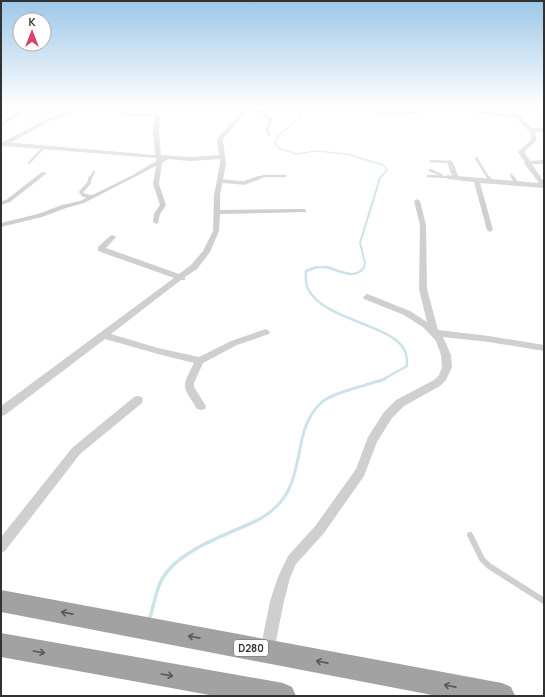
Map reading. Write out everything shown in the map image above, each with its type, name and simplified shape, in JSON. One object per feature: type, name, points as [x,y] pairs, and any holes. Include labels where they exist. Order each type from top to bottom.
[{"type":"highway","name":"D280","points":[[1,601],[502,696]]},
{"type":"highway","points":[[1,645],[283,696]]},
{"type":"street","points":[[156,222],[157,214],[163,205],[156,184],[158,160],[157,141]]},
{"type":"street","points":[[1,412],[104,334],[182,278],[199,262],[212,241],[216,231],[220,181],[223,171],[220,141]]},
{"type":"street","points":[[533,141],[521,152],[527,163],[544,185]]},
{"type":"street","points":[[3,145],[44,147],[158,160]]},
{"type":"street","points":[[1,225],[40,216],[91,197],[158,160],[168,157],[195,159],[222,157]]},
{"type":"street","points":[[450,162],[456,178]]},
{"type":"street","points":[[527,163],[544,162]]},
{"type":"street","points":[[1,203],[8,201],[44,173]]},
{"type":"street","points":[[448,177],[491,182],[544,185]]},
{"type":"street","points":[[476,180],[490,230]]},
{"type":"street","points":[[417,201],[423,226],[422,284],[434,333]]},
{"type":"street","points":[[217,212],[304,211]]},
{"type":"street","points":[[112,237],[101,249],[182,278]]},
{"type":"street","points":[[267,651],[277,601],[284,577],[292,560],[320,529],[360,472],[372,440],[388,415],[400,403],[437,383],[443,377],[447,367],[446,355],[440,339],[434,333],[407,312],[366,297]]},
{"type":"street","points":[[201,406],[189,388],[200,361],[234,343],[266,332]]},
{"type":"street","points":[[434,333],[468,336],[544,348]]},
{"type":"street","points":[[104,334],[158,351],[200,361]]},
{"type":"street","points":[[1,547],[76,451],[138,400]]},
{"type":"lane","points":[[29,162],[44,147]]},
{"type":"lane","points":[[476,158],[491,182]]},
{"type":"lane","points":[[430,161],[450,162]]},
{"type":"lane","points":[[430,170],[448,177]]},
{"type":"lane","points":[[91,197],[83,195],[81,192],[89,183],[94,172]]},
{"type":"lane","points":[[512,175],[517,183]]},
{"type":"lane","points":[[220,181],[244,183],[264,176],[285,176]]},
{"type":"lane","points":[[428,176],[448,177]]},
{"type":"lane","points":[[470,535],[482,559],[489,566],[544,601]]},
{"type":"waterway","points":[[276,141],[275,142],[278,148],[296,154],[316,151],[347,154],[383,165],[387,170],[379,179]]},
{"type":"waterway","points":[[364,268],[365,263],[360,243],[380,178]]},
{"type":"waterway","points":[[328,268],[352,274],[361,271],[364,267]]},
{"type":"waterway","points":[[315,268],[306,271],[306,283],[316,300],[343,316],[387,334],[398,342],[405,351],[407,356],[407,366],[382,380]]},
{"type":"waterway","points":[[315,268],[328,268]]},
{"type":"waterway","points":[[257,521],[274,509],[286,494],[293,479],[304,430],[311,415],[322,402],[327,398],[343,392],[382,380]]},
{"type":"waterway","points":[[150,617],[160,583],[170,568],[192,551],[257,521]]}]
